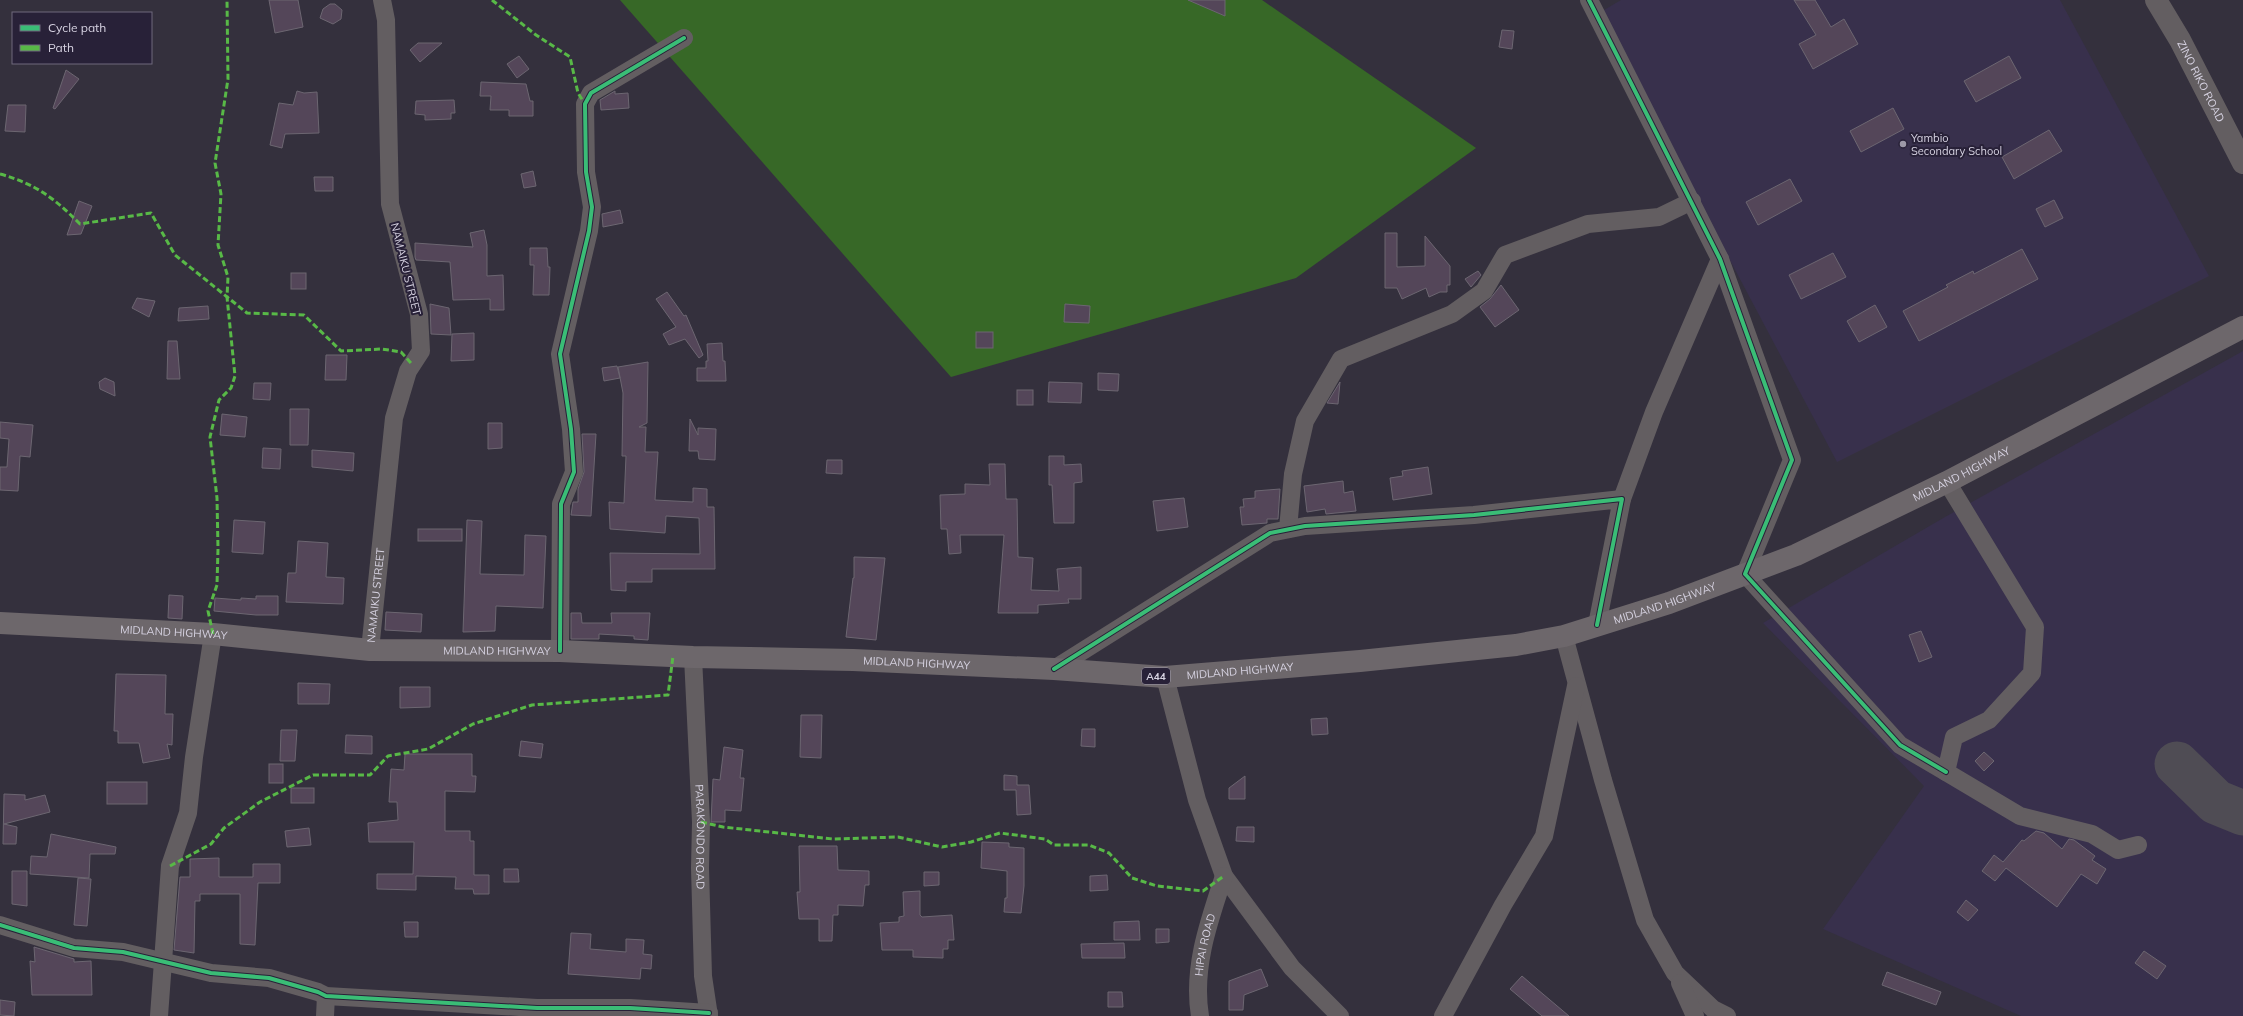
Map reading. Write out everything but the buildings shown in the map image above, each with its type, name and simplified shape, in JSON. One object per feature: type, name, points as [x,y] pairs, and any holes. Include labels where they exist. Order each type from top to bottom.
[{"type":"main road","name":"MIDLAND HIGHWAY","points":[[0,623],[213,634],[370,650],[560,651],[693,657],[853,660],[1054,669],[1165,676],[1360,661],[1516,645],[1564,636],[1669,603],[1796,555],[1947,482],[2243,327]]},
{"type":"street","name":"NAMAIKU STREET","points":[[370,650],[394,418],[408,371],[421,351],[419,314],[390,204],[386,20],[382,0]]},
{"type":"street","points":[[1589,0],[1720,259],[1792,460],[1745,574],[1900,746],[2020,816],[2092,834],[2118,850],[2138,845]]},
{"type":"street","name":"ZINO RIKO ROAD","points":[[2156,0],[2180,40],[2243,163]]},
{"type":"street","points":[[560,651],[562,504],[574,472],[571,429],[560,354],[589,230],[592,206],[586,172],[585,104],[591,94],[684,38]]},
{"type":"street","points":[[1288,529],[1292,474],[1305,421],[1341,360],[1399,338],[1452,314],[1484,290],[1504,255],[1588,224],[1659,217],[1692,202]]},
{"type":"street","points":[[1597,625],[1622,499],[1654,412],[1720,259]]},
{"type":"street","points":[[1946,772],[1954,737],[1989,720],[2032,673],[2035,627],[1947,482]]},
{"type":"street","points":[[1054,669],[1270,533],[1305,526],[1474,516],[1622,499]]},
{"type":"street","points":[[159,1016],[170,866],[188,813],[194,757],[213,634]]},
{"type":"street","points":[[1564,636],[1576,683],[1645,920],[1675,974],[1695,1016]]},
{"type":"street","name":"PARAKONDO ROAD","points":[[693,657],[701,822],[700,868],[703,976],[709,1015]]},
{"type":"street","points":[[1165,676],[1197,800],[1224,876],[1292,968],[1340,1016]]},
{"type":"street","points":[[1443,1016],[1503,905],[1544,836],[1576,683]]},
{"type":"street","name":"HIPAI ROAD","points":[[1200,1016],[1197,996],[1205,933],[1224,876]]},
{"type":"street","points":[[0,925],[74,948],[123,952],[164,961],[211,974],[269,978],[318,992],[326,996],[537,1008],[630,1008],[709,1015]]},
{"type":"street","points":[[1675,974],[1713,1009],[1727,1016]]},
{"type":"street","points":[[325,1016],[326,996]]},
{"type":"shaded area","name":"Yambio Secondary School","points":[[1621,0],[2060,0],[2209,276],[1837,462],[1599,13]]},
{"type":"shaded area","points":[[2243,351],[2243,1016],[2021,1016],[1823,929],[1924,786],[1763,623],[1945,517]]},
{"type":"green space","points":[[620,0],[1262,0],[1476,148],[1296,278],[951,377]]},
{"type":"taxiway","points":[[2177,764],[2216,802],[2243,813]]},
{"type":"marked path","points":[[213,634],[208,611],[217,585],[218,549],[217,498],[210,437],[219,400],[231,388],[235,376],[227,297],[228,277],[218,245],[221,194],[215,163],[228,79],[227,0]]},
{"type":"marked path","points":[[492,0],[536,35],[570,57],[578,93],[585,104]]},
{"type":"marked path","points":[[0,174],[24,182],[44,193],[53,199],[80,224],[151,213],[175,255],[247,313],[304,315],[341,351],[382,349],[401,352],[411,363]]},
{"type":"marked path","points":[[170,866],[211,844],[224,828],[260,802],[313,775],[370,775],[388,756],[428,749],[473,724],[532,705],[668,695],[673,656]]},
{"type":"marked path","points":[[701,822],[723,827],[833,839],[898,837],[942,847],[971,842],[1000,833],[1045,839],[1054,845],[1089,845],[1109,853],[1132,878],[1157,886],[1203,891],[1224,876]]},
{"type":"cycle path","points":[[1589,0],[1720,259],[1792,460],[1745,574],[1900,745],[1946,772]]},
{"type":"cycle path","points":[[560,651],[561,504],[574,472],[571,429],[560,354],[589,231],[592,207],[586,172],[585,104],[591,93],[684,38]]},
{"type":"cycle path","points":[[1054,669],[1270,533],[1305,526],[1474,515],[1622,499],[1597,625]]},
{"type":"cycle path","points":[[0,925],[74,948],[123,952],[211,973],[269,978],[318,992],[326,996],[537,1008],[630,1008],[709,1013]]},
{"type":"place","name":"Yambio Secondary School","points":[[1903,144]]}]
